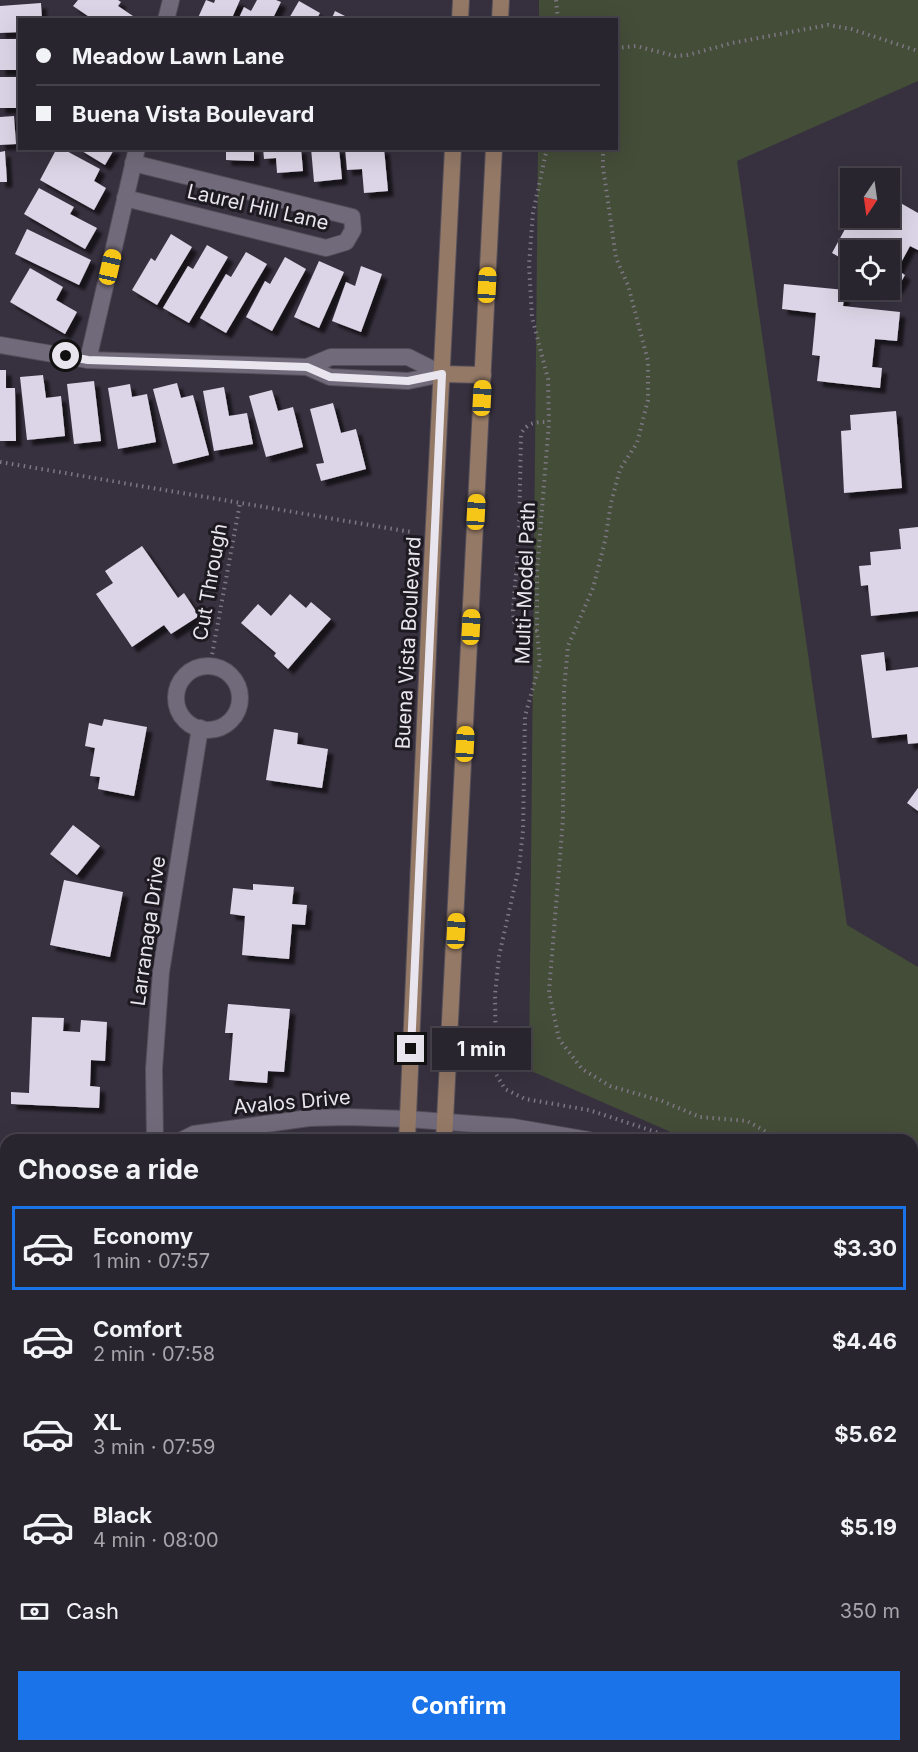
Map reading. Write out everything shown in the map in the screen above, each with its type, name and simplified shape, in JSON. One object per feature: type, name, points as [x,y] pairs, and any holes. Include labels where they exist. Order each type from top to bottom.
[{"type":"main road","points":[[460,18],[461,0]]},
{"type":"main road","points":[[500,18],[501,0]]},
{"type":"main road","name":"Buena Vista Boulevard","points":[[407,1134],[453,150]]},
{"type":"main road","points":[[444,1134],[494,150]]},
{"type":"main road","points":[[442,374],[483,375]]},
{"type":"street","points":[[166,18],[171,0]]},
{"type":"street","points":[[88,360],[135,156]]},
{"type":"street","name":"Laurel Hill Lane","points":[[126,198],[326,248],[346,242],[353,230],[352,217],[135,156]]},
{"type":"street","points":[[0,345],[88,360],[307,367],[330,377],[408,381],[442,374]]},
{"type":"street","points":[[307,367],[331,357],[408,357],[442,374]]},
{"type":"street","points":[[210,666],[221,668],[236,682],[240,692],[240,703],[230,721],[221,727],[210,730],[200,728],[190,724],[178,708],[176,697],[178,687],[190,671],[210,666]]},
{"type":"street","name":"Larranaga Drive","points":[[155,1134],[154,1069],[160,972],[200,728]]},
{"type":"street","name":"Avalos Drive","points":[[194,1134],[309,1118],[348,1116],[445,1121],[513,1127],[554,1134]]},
{"type":"path","points":[[556,0],[558,18]]},
{"type":"path","points":[[618,48],[636,46],[675,56],[688,55],[732,43],[828,25],[851,29],[918,51]]},
{"type":"path","name":"Multi-Model Path","points":[[547,150],[533,213],[529,265],[531,317],[548,379],[549,422],[537,571],[537,631],[540,663],[525,716],[524,831],[519,867],[499,956],[495,995],[496,1074],[505,1089],[525,1099],[589,1110],[664,1134]]},
{"type":"path","points":[[603,150],[603,167],[616,258],[628,285],[648,361],[648,400],[637,443],[620,470],[593,588],[568,646],[564,690],[563,819],[549,992],[559,1039],[582,1069],[610,1086],[662,1101],[699,1117],[747,1121],[770,1134]]},
{"type":"path","points":[[537,631],[521,627],[514,622],[513,610],[519,536],[521,434],[531,422],[549,422]]},
{"type":"path","points":[[0,462],[411,532]]},
{"type":"path","name":"Cut Through","points":[[210,666],[240,503]]},
{"type":"green space","points":[[539,0],[918,0],[918,81],[737,161],[847,925],[918,967],[918,1134],[675,1134],[529,1070],[538,150],[618,150],[618,18],[539,18]]},
{"type":"building","points":[[78,0],[118,0],[121,2],[118,6],[136,18],[91,18],[73,6]]},
{"type":"building","points":[[206,0],[214,3],[215,0],[240,0],[232,18],[198,18]]},
{"type":"building","points":[[257,0],[281,2],[273,18],[239,18],[244,7],[251,11]]},
{"type":"building","points":[[299,1],[320,13],[317,18],[289,18]]},
{"type":"building","points":[[41,3],[42,18],[18,18],[18,32],[0,33],[0,6]]},
{"type":"building","points":[[335,11],[349,18],[332,18]]},
{"type":"building","points":[[0,39],[18,39],[18,70],[0,70]]},
{"type":"building","points":[[0,77],[18,77],[18,108],[0,108]]},
{"type":"building","points":[[14,116],[16,144],[0,145],[0,117]]},
{"type":"building","points":[[56,150],[65,150],[100,169],[94,181],[106,188],[94,210],[40,180]]},
{"type":"building","points":[[80,150],[114,150],[105,165]]},
{"type":"building","points":[[226,150],[254,150],[254,161],[226,160]]},
{"type":"building","points":[[263,150],[301,150],[303,171],[277,173],[276,158],[264,159]]},
{"type":"building","points":[[311,150],[339,150],[342,179],[314,182]]},
{"type":"building","points":[[345,150],[384,150],[388,191],[364,193],[362,169],[347,170]]},
{"type":"building","points":[[5,151],[7,182],[0,182],[0,152]]},
{"type":"building","points":[[39,188],[74,207],[70,214],[97,228],[85,249],[24,214]]},
{"type":"building","points":[[900,203],[918,213],[918,250],[910,246],[900,264],[900,240],[840,240],[840,257],[832,253],[846,228],[900,228]]},
{"type":"building","points":[[27,229],[91,260],[79,285],[15,254]]},
{"type":"building","points":[[171,234],[192,247],[157,305],[132,290],[151,258],[155,261]]},
{"type":"building","points":[[207,245],[228,257],[189,323],[163,308],[188,266],[193,269]]},
{"type":"building","points":[[246,252],[267,264],[226,333],[200,318],[226,274],[231,277]]},
{"type":"building","points":[[285,257],[306,269],[272,331],[246,317],[265,281],[270,284]]},
{"type":"building","points":[[319,261],[344,272],[319,328],[294,317]]},
{"type":"building","points":[[361,266],[382,274],[361,332],[332,321],[346,282],[355,286]]},
{"type":"building","points":[[30,268],[63,287],[56,300],[77,312],[65,334],[10,302]]},
{"type":"building","points":[[900,272],[905,275],[900,284]]},
{"type":"building","points":[[784,284],[840,290],[840,300],[844,300],[843,306],[900,312],[897,341],[875,339],[872,367],[882,368],[880,388],[817,381],[820,356],[812,355],[816,313],[782,309]]},
{"type":"building","points":[[0,370],[6,370],[6,388],[15,388],[16,441],[0,441]]},
{"type":"building","points":[[43,375],[46,398],[61,396],[65,436],[27,440],[20,377]]},
{"type":"building","points":[[94,381],[101,441],[74,444],[67,384]]},
{"type":"building","points":[[177,383],[181,398],[193,395],[209,455],[173,464],[153,389]]},
{"type":"building","points":[[130,384],[132,397],[147,394],[156,442],[118,449],[108,388]]},
{"type":"building","points":[[224,387],[229,416],[247,413],[253,444],[214,451],[203,391]]},
{"type":"building","points":[[272,390],[278,411],[293,407],[303,447],[266,457],[249,396]]},
{"type":"building","points":[[333,403],[341,433],[356,429],[366,469],[321,481],[316,464],[324,463],[310,409]]},
{"type":"building","points":[[896,411],[902,488],[844,493],[841,431],[851,430],[850,415]]},
{"type":"building","points":[[918,527],[918,611],[871,616],[868,585],[861,586],[859,566],[871,565],[870,552],[901,549],[899,529]]},
{"type":"building","points":[[142,546],[178,598],[184,593],[199,616],[171,634],[164,625],[132,647],[96,594],[113,583],[105,571]]},
{"type":"building","points":[[290,594],[306,608],[311,602],[331,619],[288,669],[274,656],[276,653],[241,623],[258,604],[271,616]]},
{"type":"building","points":[[884,652],[886,671],[918,667],[918,743],[908,744],[907,734],[872,738],[861,655]]},
{"type":"building","points":[[104,719],[147,727],[134,796],[98,789],[100,777],[90,776],[95,748],[85,746],[89,723],[102,726]]},
{"type":"building","points":[[274,729],[298,733],[297,744],[328,749],[322,788],[266,780]]},
{"type":"building","points":[[918,788],[918,811],[907,803]]},
{"type":"building","points":[[73,825],[100,846],[77,875],[50,854]]},
{"type":"building","points":[[64,880],[123,892],[110,957],[50,945]]},
{"type":"building","points":[[253,884],[294,887],[292,904],[307,905],[305,925],[292,924],[289,959],[242,955],[245,916],[230,914],[233,888],[253,890]]},
{"type":"building","points":[[228,1004],[290,1009],[284,1072],[268,1071],[267,1083],[229,1080],[233,1033],[225,1033]]},
{"type":"building","points":[[32,1017],[64,1018],[63,1031],[80,1032],[81,1020],[107,1022],[105,1061],[91,1060],[90,1086],[100,1087],[99,1108],[11,1104],[11,1092],[29,1093]]},
{"type":"route","points":[[66,356],[88,360],[307,367],[330,377],[408,381],[442,374],[411,1049]]}]
